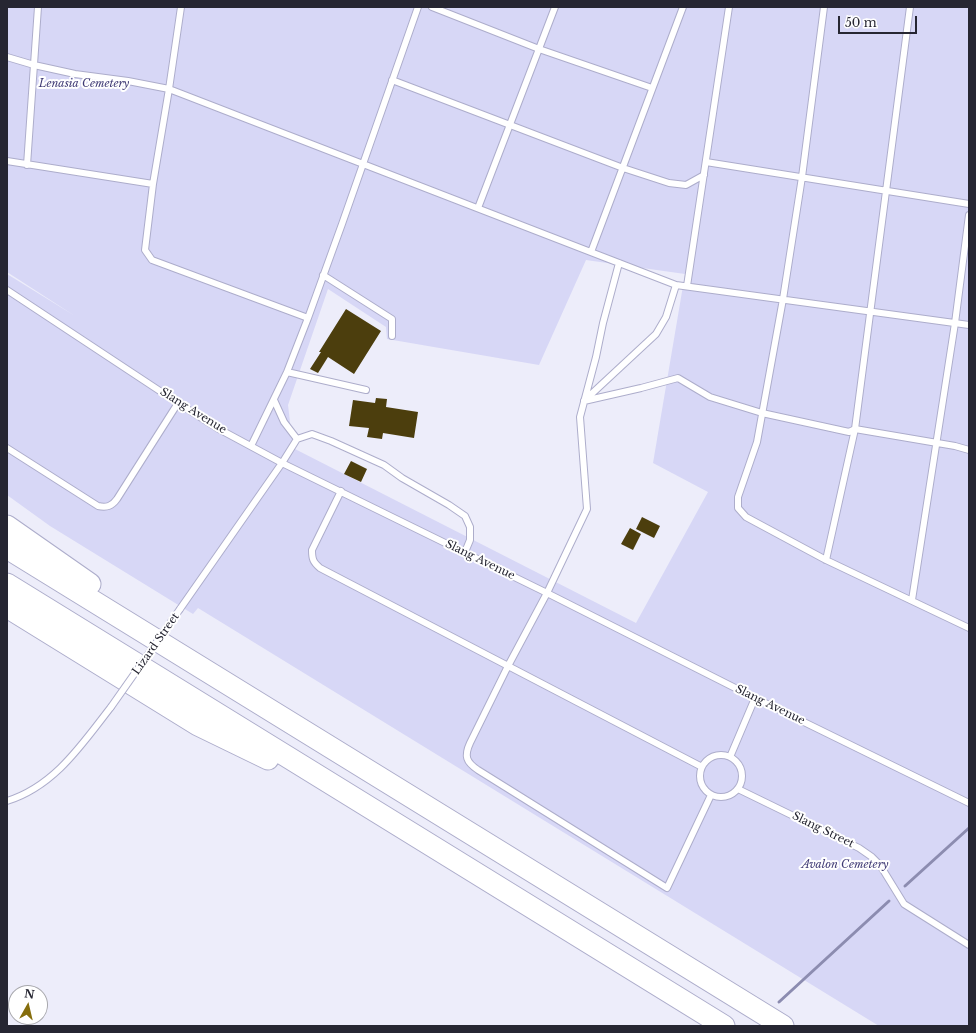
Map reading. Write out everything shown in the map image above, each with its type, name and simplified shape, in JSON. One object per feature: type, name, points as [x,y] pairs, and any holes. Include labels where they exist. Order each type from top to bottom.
[{"type":"highway","points":[[7,526],[74,572],[220,679]]},
{"type":"highway","points":[[7,548],[783,1026]]},
{"type":"highway","points":[[7,584],[724,1026]]},
{"type":"highway","points":[[7,607],[198,725],[380,814]]},
{"type":"lane","points":[[27,165],[38,7]]},
{"type":"lane","points":[[181,7],[153,184],[145,250],[152,260],[308,318]]},
{"type":"lane","points":[[250,446],[287,372],[308,318],[418,7]]},
{"type":"lane","points":[[432,7],[539,49],[652,88]]},
{"type":"lane","points":[[478,208],[555,7]]},
{"type":"lane","points":[[591,252],[682,7]]},
{"type":"lane","points":[[687,286],[729,7]]},
{"type":"lane","points":[[824,7],[802,177],[783,300],[757,442],[738,497],[738,508],[746,517],[826,560],[969,628]]},
{"type":"lane","points":[[826,560],[855,429],[910,7]]},
{"type":"lane","points":[[7,57],[34,65],[75,74],[128,81],[169,89],[676,284],[969,325]]},
{"type":"lane","points":[[392,80],[623,168],[669,183],[686,185],[704,175]]},
{"type":"lane","points":[[7,161],[153,184]]},
{"type":"lane","points":[[706,162],[969,204]]},
{"type":"lane","points":[[912,600],[955,323],[969,215]]},
{"type":"lane","points":[[619,262],[580,417],[587,509],[548,593],[508,666],[466,752],[467,759],[471,765],[478,770],[667,888],[711,795]]},
{"type":"lane","points":[[323,276],[392,319],[392,336]]},
{"type":"lane","points":[[584,401],[656,334],[666,317],[676,284]]},
{"type":"lane","name":"Slang Avenue","points":[[7,290],[178,403],[217,428],[250,446],[969,803]]},
{"type":"lane","points":[[287,372],[366,390]]},
{"type":"lane","points":[[584,401],[678,378],[710,397],[762,412],[849,432],[855,429],[969,450]]},
{"type":"lane","points":[[274,400],[284,422],[298,439],[312,434],[384,465],[402,478],[450,505],[465,516],[470,527],[470,540],[465,552]]},
{"type":"lane","points":[[7,448],[98,506],[106,507],[114,503],[117,499],[178,403]]},
{"type":"lane","name":"Lizard Street","points":[[7,801],[31,791],[55,774],[73,755],[111,707],[298,439]]},
{"type":"lane","points":[[341,491],[312,550],[312,558],[314,563],[328,572],[702,767]]},
{"type":"lane","points":[[730,757],[755,698]]},
{"type":"lane","points":[[718,755],[730,757],[737,762],[742,775],[738,788],[733,794],[727,796],[720,797],[711,795],[702,787],[700,780],[702,767],[711,757],[718,755]]},
{"type":"lane","name":"Slang Street","points":[[738,788],[860,848],[880,865],[904,904],[969,945]]},
{"type":"green space","points":[[7,7],[969,7],[969,1026],[879,1026],[198,608],[193,614],[50,526],[7,495],[7,274],[75,316],[7,272]],"holes":[[[586,260],[685,274],[653,463],[708,492],[636,623],[293,448],[288,405],[328,289],[386,327],[387,339],[539,365]]]},
{"type":"building","points":[[346,309],[381,331],[354,374],[328,357],[318,373],[310,369],[321,352],[319,352]]},
{"type":"building","points":[[376,398],[387,399],[386,407],[418,412],[414,438],[383,433],[382,439],[367,437],[369,428],[349,426],[353,400],[375,403]]},
{"type":"building","points":[[351,461],[367,469],[361,482],[344,474]]},
{"type":"building","points":[[642,517],[660,526],[654,538],[636,529]]},
{"type":"building","points":[[630,528],[641,534],[633,550],[621,544]]},
{"type":"waterway","points":[[905,886],[969,828]]},
{"type":"waterway","points":[[779,1002],[889,901]]},
{"type":"park label","name":"Lenasia Cemetery","points":[[84,84]]},
{"type":"park label","name":"Avalon Cemetery","points":[[845,865]]}]
